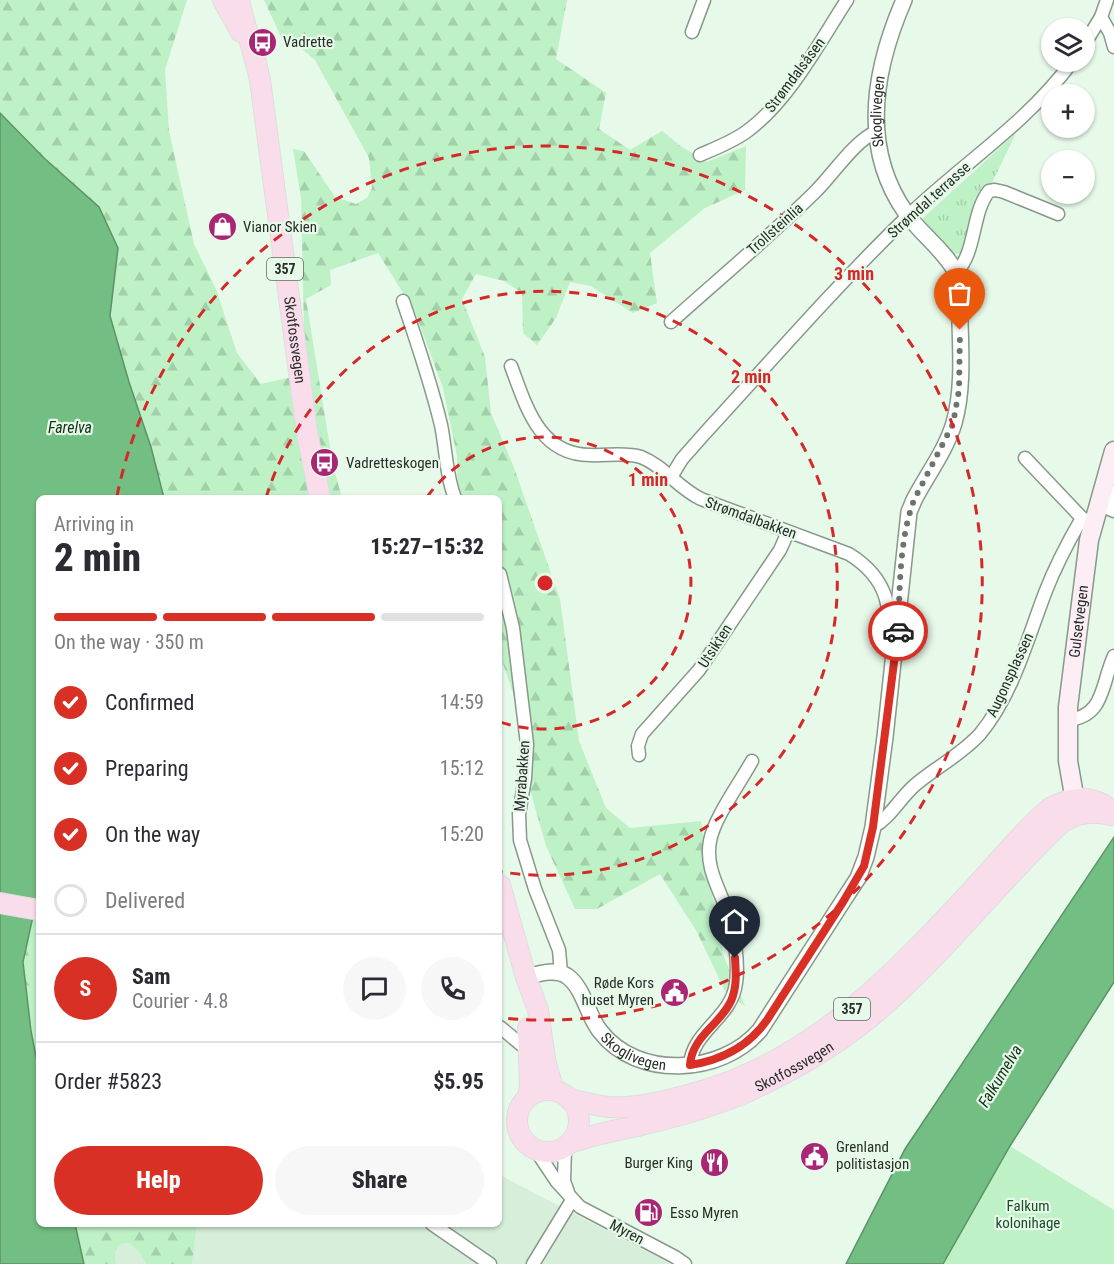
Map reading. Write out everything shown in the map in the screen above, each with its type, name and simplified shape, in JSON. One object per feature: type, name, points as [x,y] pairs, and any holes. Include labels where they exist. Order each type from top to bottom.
[{"type":"main road","name":"Skotfossvegen","points":[[223,0],[237,28],[248,41]]},
{"type":"main road","name":"Skotfossvegen","points":[[239,0],[260,80],[307,432],[319,495]]},
{"type":"main road","name":"Gulsetvegen","points":[[1076,806],[1068,761],[1067,720],[1087,553],[1087,521],[1114,451]]},
{"type":"main road","name":"Skotfossvegen","points":[[562,1095],[607,1107],[665,1100],[732,1081],[802,1046],[855,1007],[890,975],[1044,813],[1063,801],[1076,806],[947,944],[890,1000],[821,1052],[775,1078],[716,1104],[647,1124],[603,1132],[567,1145]]},
{"type":"main road","points":[[1076,806],[1095,801],[1107,807],[1114,815]]},
{"type":"main road","points":[[502,892],[526,977],[538,1010],[546,1065],[562,1095],[578,1112],[579,1120],[574,1136],[567,1145]]},
{"type":"main road","points":[[0,903],[36,909]]},
{"type":"main road","points":[[526,977],[530,1052],[524,1103],[517,1124],[528,1144]]},
{"type":"main road","name":"357","points":[[502,1112],[524,1103],[541,1090],[562,1095]]},
{"type":"main road","name":"357","points":[[502,1132],[550,1152],[567,1145]]},
{"type":"street","points":[[692,32],[704,0]]},
{"type":"street","name":"Strømdalsåsen","points":[[700,154],[734,140],[770,110],[804,66],[847,0]]},
{"type":"street","name":"Skoglivegen","points":[[561,973],[575,984],[595,1024],[614,1047],[632,1057],[663,1066],[690,1065],[710,1060],[736,1050],[754,1038],[858,878],[866,857],[873,827],[898,632],[909,512],[953,424],[957,408],[961,351],[960,294],[956,273],[908,216],[895,194],[885,172],[876,132],[879,81],[890,37],[904,0]]},
{"type":"street","points":[[1095,27],[1107,0]]},
{"type":"street","points":[[1101,17],[1110,33],[1114,47]]},
{"type":"street","name":"Strømdal terrasse","points":[[671,477],[697,441],[838,288],[908,216],[999,139],[1038,101],[1063,72]]},
{"type":"street","name":"Trollsteinlia","points":[[671,322],[796,211],[865,138],[876,132]]},
{"type":"street","points":[[956,273],[965,262],[983,201],[989,191],[1004,192],[1058,214]]},
{"type":"street","points":[[403,301],[431,388],[454,495]]},
{"type":"street","name":"Strømdalbakken","points":[[511,366],[534,421],[556,447],[574,454],[641,457],[660,467],[682,488],[700,499],[836,548],[867,567],[880,585],[891,622],[898,632]]},
{"type":"street","points":[[1025,458],[1087,521]]},
{"type":"street","points":[[1114,492],[1109,509],[1114,511]]},
{"type":"street","name":"Augonsplassen","points":[[873,827],[883,820],[916,784],[968,746],[990,720],[1007,690],[1055,570],[1087,521]]},
{"type":"street","name":"Utsikten","points":[[639,755],[638,746],[642,734],[699,670],[780,550],[788,532]]},
{"type":"street","name":"Myrabakken","points":[[502,582],[513,628],[526,732],[526,762],[518,827],[535,889],[559,950],[561,973]]},
{"type":"street","points":[[1067,720],[1087,716],[1096,707],[1114,656]]},
{"type":"street","points":[[690,1065],[697,1042],[726,1010],[736,984],[734,944],[728,914],[709,861],[710,840],[752,761]]},
{"type":"street","points":[[526,977],[552,972],[561,973]]},
{"type":"street","points":[[502,1029],[530,1052]]},
{"type":"street","name":"Myren","points":[[528,1144],[580,1207],[685,1264]]},
{"type":"street","points":[[533,1264],[572,1199],[564,1181],[567,1145]]},
{"type":"street","points":[[436,1227],[490,1264]]},
{"type":"shaded area","points":[[502,1176],[671,1264],[192,1264],[197,1227],[502,1227]]},
{"type":"shaded area","points":[[129,1243],[140,1253],[146,1264],[116,1264],[115,1253],[121,1244]]},
{"type":"green space","points":[[0,0],[187,0],[165,70],[169,131],[194,244],[216,289],[237,353],[261,384],[305,374],[301,198],[293,149],[304,151],[335,197],[356,204],[367,198],[372,188],[369,158],[315,60],[296,44],[282,39],[264,0],[567,0],[556,59],[606,93],[599,129],[630,150],[662,131],[682,147],[707,162],[746,146],[745,190],[705,208],[650,253],[657,303],[633,313],[591,286],[570,282],[556,318],[537,345],[523,333],[522,293],[504,281],[476,274],[462,299],[485,357],[491,413],[513,465],[560,599],[579,741],[606,808],[630,828],[701,821],[724,957],[745,1006],[727,995],[697,932],[660,874],[597,909],[575,909],[546,846],[527,779],[517,705],[502,661],[502,495],[458,495],[457,456],[443,388],[415,312],[378,253],[330,270],[331,285],[306,299],[333,466],[341,495],[163,495],[151,447],[110,316],[118,248],[44,158],[0,113]]},
{"type":"green space","points":[[1016,133],[992,183],[982,192],[961,253],[954,255],[923,224],[923,218]]},
{"type":"green space","points":[[36,903],[36,1057],[31,1031],[23,962]]},
{"type":"green space","name":"Falkum kolonihage","points":[[1010,1146],[1114,1210],[1114,1264],[943,1264]]},
{"type":"green space","points":[[76,1227],[197,1227],[192,1264],[146,1264],[140,1253],[129,1243],[121,1244],[115,1253],[116,1264],[84,1264]]},
{"type":"water","name":"Farelva","points":[[0,113],[44,158],[99,207],[118,248],[110,316],[151,447],[163,495],[36,495],[36,903],[23,962],[36,1057],[36,1227],[76,1227],[84,1264],[0,1264]]},
{"type":"water","name":"Falkumelva","points":[[1114,837],[1114,982],[1010,1146],[943,1264],[846,1264],[905,1149]]},
{"type":"way so far","points":[[898,631],[909,512],[953,424],[959,390],[960,330]]},
{"type":"place","name":"Vadrette","points":[[262,42]]},
{"type":"place","name":"Vianor Skien","points":[[222,227]]},
{"type":"place","name":"Vadretteskogen","points":[[325,463]]},
{"type":"place","name":"Røde Kors huset Myren","points":[[675,992]]},
{"type":"place","name":"Grenland politistasjon","points":[[815,1156]]},
{"type":"place","name":"Burger King","points":[[714,1163]]},
{"type":"place","name":"Esso Myren","points":[[649,1213]]},
{"type":"route","points":[[735,958],[736,984],[731,1002],[697,1042],[690,1065],[726,1055],[754,1038],[864,866],[873,827],[898,631]]}]
